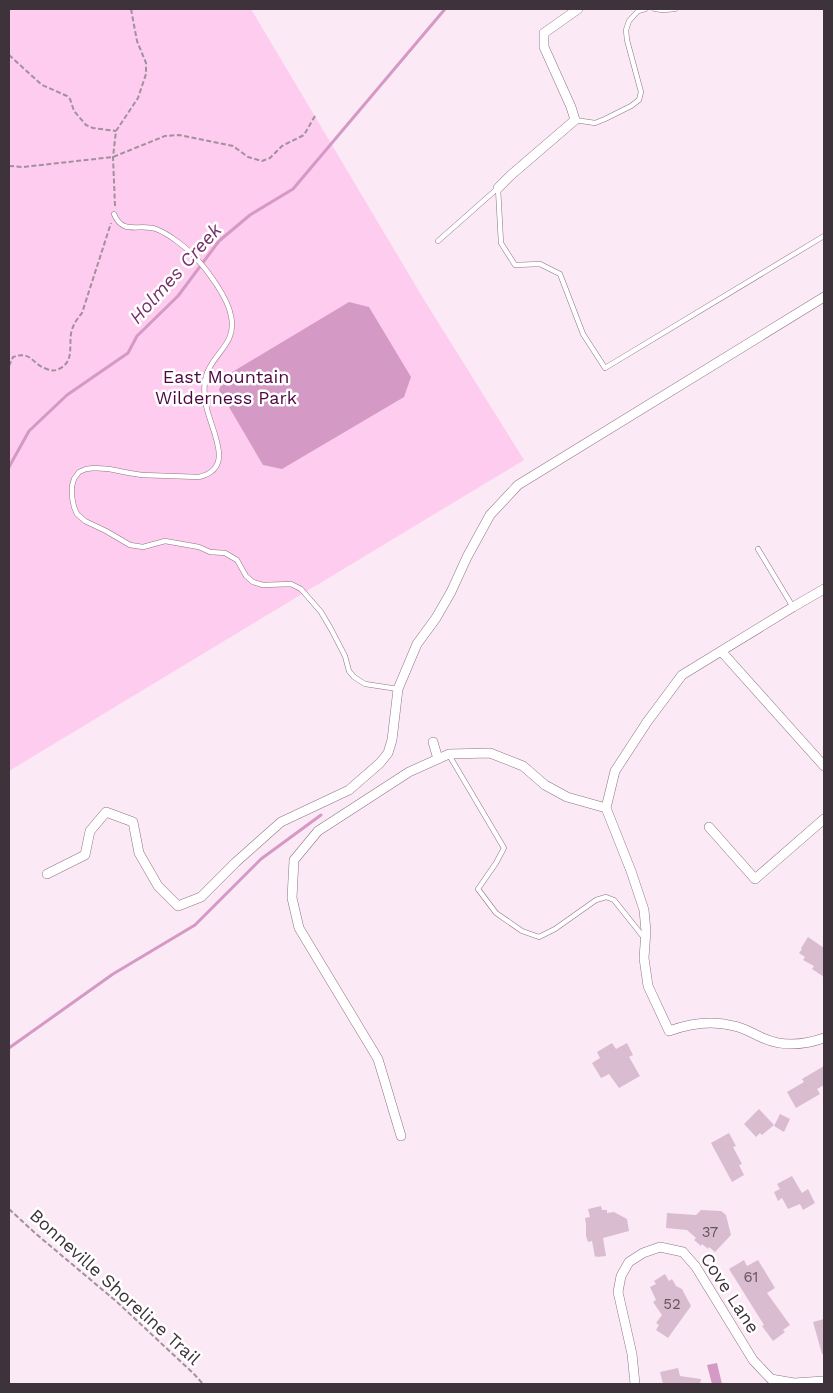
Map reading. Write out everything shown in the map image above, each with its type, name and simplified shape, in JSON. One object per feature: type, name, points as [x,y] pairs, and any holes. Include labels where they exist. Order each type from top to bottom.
[{"type":"street","points":[[498,188],[575,120],[544,47],[544,33],[578,9]]},
{"type":"street","points":[[47,874],[86,855],[90,831],[106,812],[133,822],[139,853],[158,886],[178,906],[201,897],[236,862],[281,822],[349,790],[380,763],[388,753],[392,740],[398,689],[417,644],[436,618],[451,592],[467,557],[490,515],[518,484],[824,297]]},
{"type":"street","points":[[824,589],[793,606],[682,675],[647,722],[615,770],[606,808],[632,871],[644,910],[644,958],[648,986],[669,1031],[692,1024],[714,1022],[736,1026],[767,1040],[782,1044],[804,1044],[824,1038]]},
{"type":"street","points":[[721,651],[824,766]]},
{"type":"street","points":[[433,742],[438,758]]},
{"type":"street","points":[[401,1136],[378,1059],[299,928],[292,898],[294,860],[318,831],[408,772],[448,754],[490,752],[523,766],[546,785],[567,797],[606,808]]},
{"type":"street","points":[[709,827],[755,879],[824,819]]},
{"type":"street","name":"Cove Lane","points":[[635,1384],[632,1354],[618,1292],[621,1276],[629,1262],[643,1253],[660,1247],[683,1252],[696,1267],[753,1360],[771,1379],[794,1384],[821,1382]]},
{"type":"lane","points":[[575,120],[595,123],[631,106],[639,100],[641,92],[626,30],[629,21],[638,11],[645,9]]},
{"type":"lane","points":[[654,9],[675,9]]},
{"type":"lane","points":[[498,188],[501,243],[515,265],[540,264],[560,274],[583,334],[605,368],[824,236]]},
{"type":"lane","points":[[438,241],[498,188]]},
{"type":"lane","points":[[114,214],[117,221],[124,227],[155,229],[170,237],[195,257],[209,274],[227,303],[231,316],[231,334],[228,342],[206,375],[204,398],[220,457],[214,470],[207,475],[199,476],[130,474],[109,469],[86,469],[79,472],[72,486],[72,497],[77,514],[85,521],[136,547],[151,546],[165,541],[210,552],[225,553],[237,560],[246,576],[253,582],[264,585],[290,584],[301,589],[321,612],[332,629],[345,656],[349,671],[354,677],[365,684],[398,689]]},
{"type":"lane","points":[[758,549],[793,606]]},
{"type":"lane","points":[[448,754],[504,848],[478,890],[496,913],[522,931],[538,937],[556,929],[596,900],[606,897],[614,900],[645,940]]},
{"type":"path","points":[[9,366],[12,358],[20,354],[27,356],[45,369],[54,371],[64,366],[69,358],[71,334],[74,324],[82,313],[114,214],[116,201],[113,157],[116,131],[138,98],[146,74],[146,64],[137,42],[131,9]]},
{"type":"path","points":[[9,55],[42,84],[70,99],[74,111],[86,125],[93,128],[116,131]]},
{"type":"path","points":[[9,166],[24,167],[113,157],[165,136],[178,135],[233,146],[248,157],[262,160],[270,158],[282,146],[304,135],[315,116]]},
{"type":"path","name":"Bonneville Shoreline Trail","points":[[9,1209],[117,1302],[203,1384]]},
{"type":"green space","name":"East Mountain Wilderness Park","points":[[9,9],[251,9],[423,298],[524,460],[9,771]]},
{"type":"shaded area","points":[[349,302],[369,307],[411,377],[404,397],[282,469],[263,465],[219,390],[224,377]]},
{"type":"shaded area","points":[[717,1363],[722,1384],[712,1384],[707,1365]]},
{"type":"building","points":[[808,937],[824,948],[824,977],[812,969],[814,966],[803,960],[805,957],[799,953]]},
{"type":"building","points":[[612,1043],[616,1049],[627,1043],[633,1055],[629,1057],[640,1076],[619,1088],[609,1074],[601,1078],[592,1063],[600,1058],[597,1052]]},
{"type":"building","points":[[824,1066],[824,1085],[817,1089],[820,1094],[796,1108],[787,1092],[804,1082],[802,1079]]},
{"type":"building","points":[[759,1109],[774,1125],[762,1135],[760,1133],[756,1137],[744,1124]]},
{"type":"building","points":[[780,1114],[790,1119],[784,1132],[774,1126]]},
{"type":"building","points":[[729,1133],[736,1146],[733,1147],[742,1164],[739,1165],[744,1175],[732,1182],[711,1143]]},
{"type":"building","points":[[792,1176],[802,1193],[808,1189],[815,1203],[803,1210],[800,1204],[788,1209],[782,1198],[778,1201],[774,1192],[780,1189],[777,1184]]},
{"type":"building","points":[[601,1206],[602,1210],[607,1210],[607,1213],[614,1212],[627,1219],[629,1231],[603,1238],[606,1256],[595,1257],[592,1241],[588,1242],[586,1236],[585,1218],[590,1217],[588,1209]]},
{"type":"building","points":[[701,1210],[721,1211],[726,1215],[731,1235],[715,1252],[702,1244],[701,1246],[694,1240],[696,1238],[687,1230],[666,1228],[667,1213],[696,1215]]},
{"type":"building","points":[[744,1260],[747,1266],[758,1260],[775,1288],[767,1293],[790,1325],[783,1330],[785,1332],[773,1341],[762,1326],[764,1325],[729,1269]]},
{"type":"building","points":[[665,1274],[669,1281],[672,1279],[676,1286],[682,1289],[691,1306],[668,1338],[656,1330],[659,1325],[656,1323],[662,1315],[653,1302],[656,1300],[650,1287],[656,1284],[654,1281]]},
{"type":"building","points":[[824,1319],[824,1354],[822,1354],[813,1322]]},
{"type":"building","points":[[678,1368],[680,1376],[701,1379],[700,1384],[663,1384],[660,1372]]},
{"type":"waterway","name":"Holmes Creek","points":[[9,467],[29,431],[67,395],[128,353],[137,336],[178,296],[219,241],[250,215],[293,189],[445,9]]},
{"type":"waterway","points":[[9,1048],[113,974],[195,925],[261,859],[321,815]]}]
